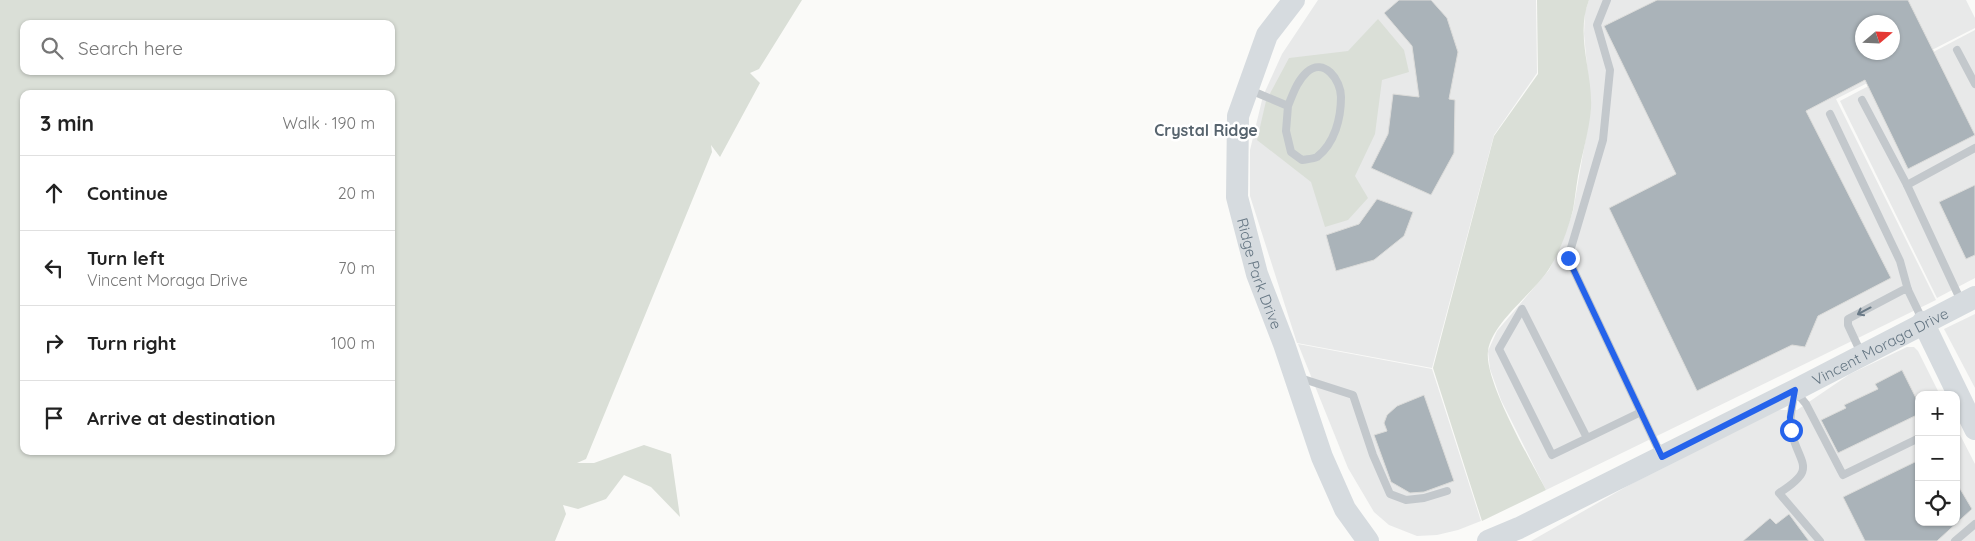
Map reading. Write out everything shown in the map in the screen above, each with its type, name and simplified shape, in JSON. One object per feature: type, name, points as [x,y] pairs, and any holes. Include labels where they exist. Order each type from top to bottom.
[{"type":"street","name":"Ridge Park Drive","points":[[1294,0],[1267,35],[1238,116],[1237,197],[1257,274],[1322,457],[1344,508],[1368,541]]},
{"type":"street","name":"Vincent Moraga Drive","points":[[1488,541],[1519,528],[1662,457],[1969,300]]},
{"type":"street","points":[[1923,322],[1968,420]]},
{"type":"lane","points":[[1607,0],[1597,26],[1610,70],[1603,140],[1568,258],[1662,457]]},
{"type":"lane","points":[[1957,50],[1975,84]]},
{"type":"lane","points":[[1318,67],[1328,69],[1337,80],[1341,96],[1338,126],[1326,147],[1316,158],[1302,160],[1291,152],[1286,131],[1288,106],[1298,82],[1308,71],[1318,67]]},
{"type":"lane","points":[[1248,89],[1288,106]]},
{"type":"lane","points":[[1862,100],[1969,300]]},
{"type":"lane","points":[[1830,114],[1900,260],[1908,290],[1923,322]]},
{"type":"lane","points":[[1907,185],[1975,148]]},
{"type":"lane","points":[[1862,355],[1848,325],[1848,319],[1903,290],[1908,290]]},
{"type":"lane","points":[[1587,438],[1522,309],[1499,349],[1552,455],[1641,412]]},
{"type":"lane","points":[[1295,377],[1353,395],[1373,455],[1390,494],[1406,500],[1424,498],[1447,491]]},
{"type":"lane","points":[[1795,390],[1806,404],[1844,475],[1915,440]]},
{"type":"lane","points":[[1795,390],[1790,417],[1791,430],[1802,459],[1803,472],[1796,481],[1778,492],[1820,541]]},
{"type":"lane","points":[[1956,541],[1975,524]]},
{"type":"shaded area","points":[[0,0],[802,0],[759,69],[750,73],[760,83],[720,157],[711,145],[712,152],[586,459],[577,463],[594,463],[644,445],[671,454],[680,517],[651,487],[624,475],[606,499],[578,509],[563,505],[566,514],[555,541],[0,541]]},
{"type":"shaded area","points":[[1318,0],[1536,0],[1537,73],[1494,135],[1432,368],[1297,343],[1250,196],[1250,150],[1263,96],[1282,54]]},
{"type":"shaded area","points":[[1537,0],[1589,0],[1585,14],[1584,41],[1590,81],[1591,109],[1573,210],[1560,248],[1542,279],[1497,329],[1488,351],[1493,381],[1501,401],[1546,490],[1482,521],[1433,368],[1494,136],[1538,74]]},
{"type":"shaded area","points":[[1589,0],[1966,0],[1975,18],[1975,28],[1836,99],[1936,300],[1546,490],[1501,400],[1490,369],[1488,351],[1497,331],[1549,270],[1561,245],[1573,211],[1591,108],[1584,34],[1585,12]]},
{"type":"shaded area","points":[[1378,19],[1404,50],[1409,72],[1382,80],[1375,134],[1355,176],[1368,198],[1348,220],[1325,227],[1311,182],[1257,140],[1266,101],[1289,58],[1348,51]]},
{"type":"shaded area","points":[[1975,30],[1975,278],[1937,298],[1840,101]]},
{"type":"shaded area","points":[[1975,314],[1975,388],[1944,329]]},
{"type":"shaded area","points":[[1298,344],[1432,369],[1481,521],[1458,530],[1437,535],[1417,536],[1389,525],[1374,512],[1348,468]]},
{"type":"shaded area","points":[[1907,347],[1914,347],[1918,351],[1938,391],[1915,391],[1915,526],[1960,526],[1960,435],[1975,464],[1975,541],[1531,541],[1645,476],[1778,410],[1797,410],[1850,374]]},
{"type":"building","points":[[1399,0],[1431,0],[1447,18],[1458,52],[1449,99],[1455,100],[1454,153],[1431,195],[1371,168],[1388,134],[1393,94],[1419,97],[1412,46],[1384,13]]},
{"type":"building","points":[[1657,0],[1908,0],[1975,135],[1908,169],[1865,80],[1806,111],[1891,278],[1818,316],[1805,347],[1792,345],[1697,391],[1609,208],[1676,174],[1604,26]]},
{"type":"building","points":[[1975,185],[1975,255],[1966,259],[1939,202]]},
{"type":"building","points":[[1377,199],[1413,212],[1404,236],[1374,260],[1336,271],[1326,235],[1359,224]]},
{"type":"building","points":[[1902,370],[1915,396],[1915,416],[1838,453],[1821,420],[1846,408],[1844,405],[1878,389],[1875,384]]},
{"type":"building","points":[[1424,395],[1454,481],[1424,492],[1410,493],[1391,482],[1374,435],[1387,431],[1384,423],[1387,415],[1397,406]]},
{"type":"building","points":[[1915,462],[1915,526],[1953,526],[1937,541],[1865,541],[1843,497]]},
{"type":"building","points":[[1960,489],[1972,509],[1960,520]]},
{"type":"building","points":[[1789,514],[1809,541],[1743,541],[1770,518],[1776,524]]},
{"type":"district","name":"Crystal Ridge","points":[[1206,130]]},
{"type":"route","points":[[1568,258],[1662,457],[1795,390],[1790,417],[1791,430]]}]
